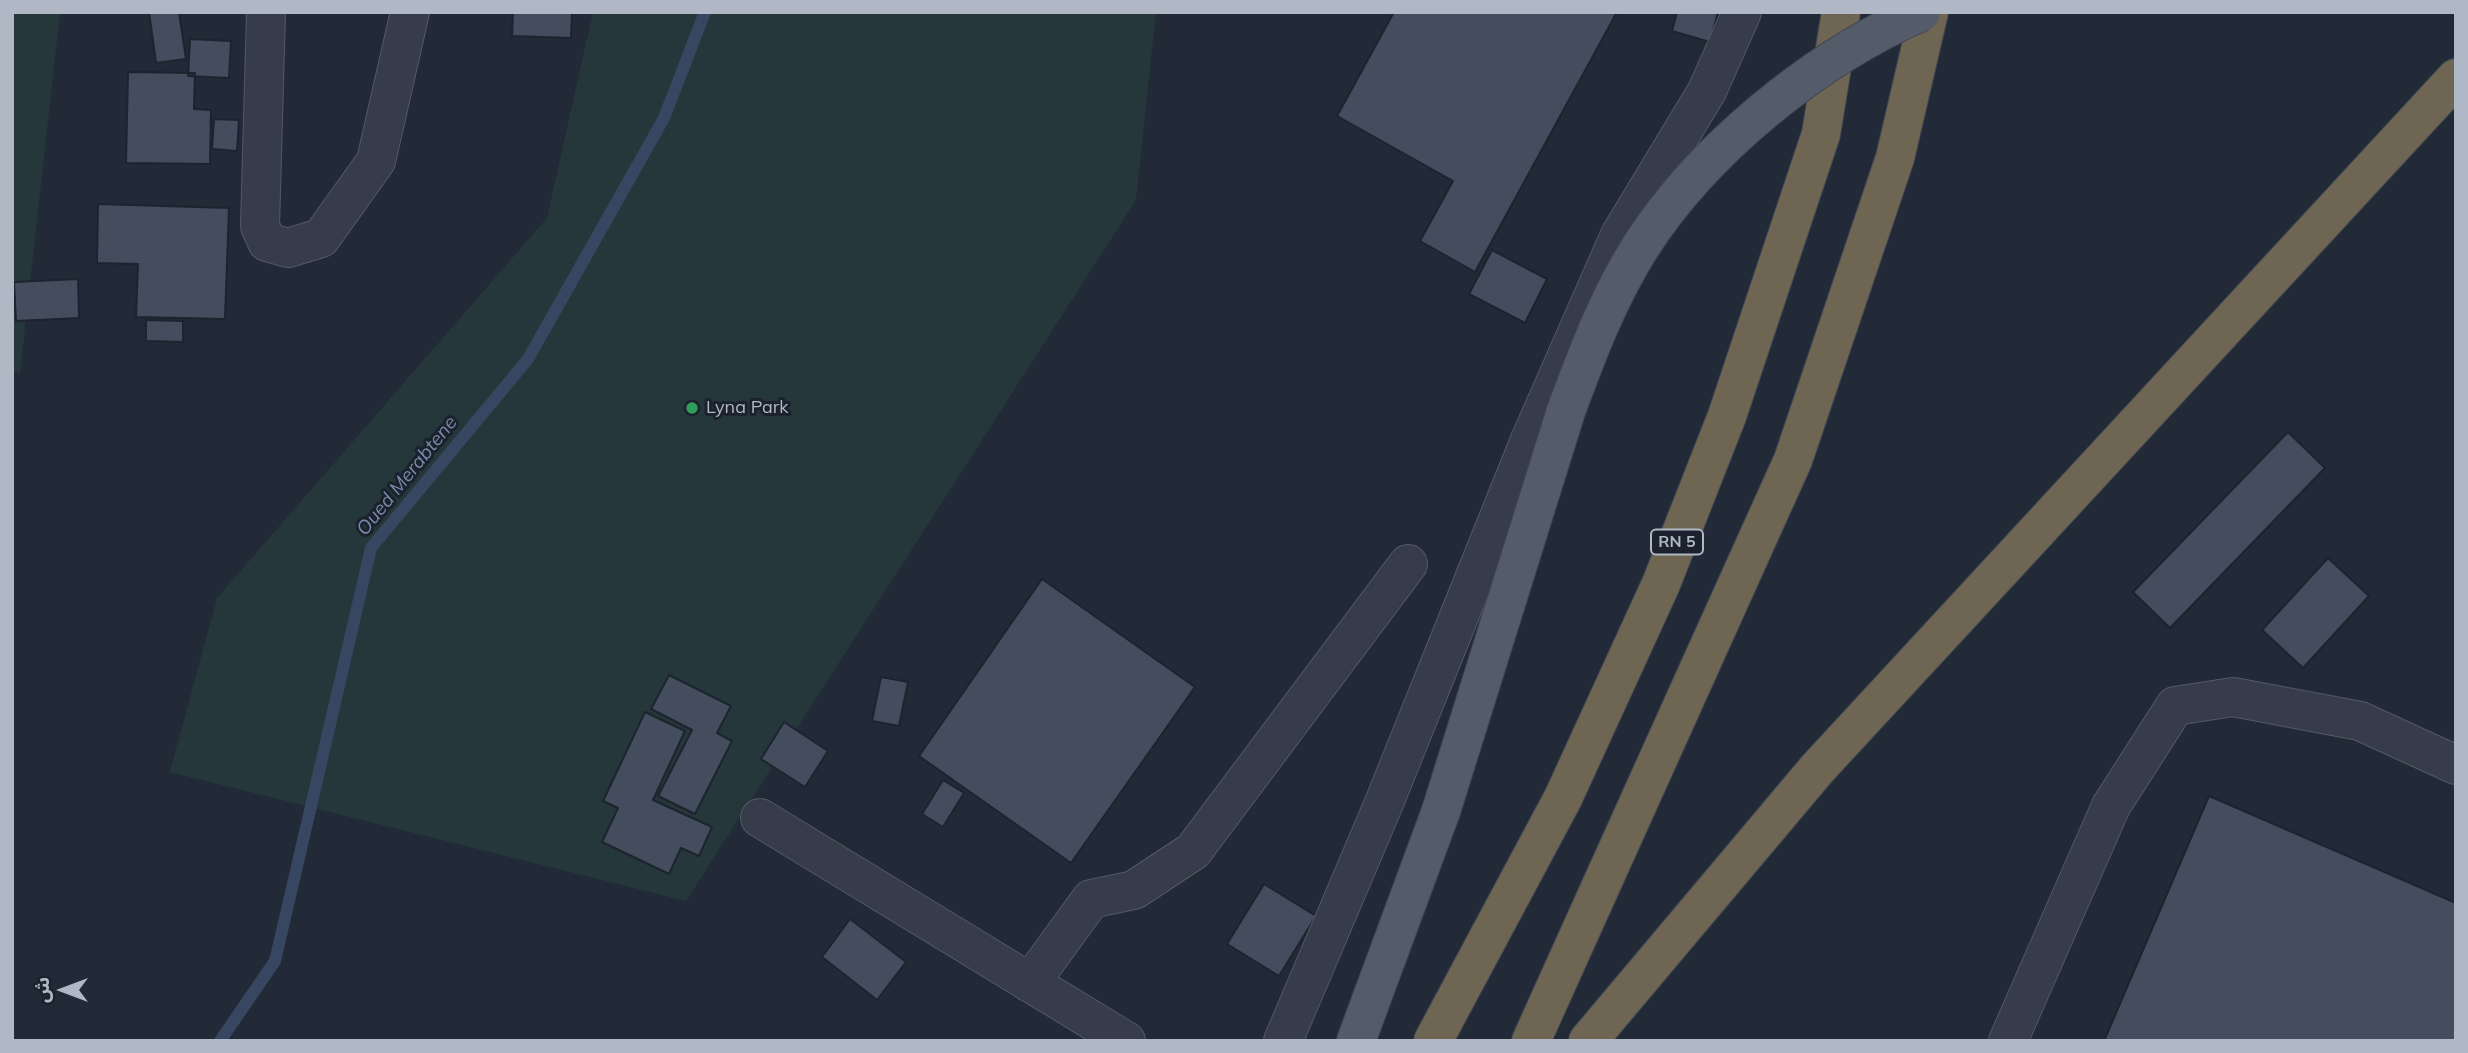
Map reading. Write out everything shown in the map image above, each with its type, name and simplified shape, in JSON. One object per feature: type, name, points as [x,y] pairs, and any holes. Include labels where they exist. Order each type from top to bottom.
[{"type":"highway","name":"RN 5","points":[[1433,1041],[1563,798],[1666,571],[1727,416],[1822,134],[1841,12]]},
{"type":"highway","points":[[1531,1041],[1793,460],[1895,158],[1929,12]]},
{"type":"highway","points":[[1588,1041],[1817,769],[2456,78]]},
{"type":"main road","points":[[1356,1041],[1441,811],[1570,400],[1614,293],[1642,244],[1679,195],[1730,140],[1833,60],[1892,25],[1921,12]]},
{"type":"street","points":[[266,12],[260,226],[267,242],[288,248],[321,238],[376,161],[410,12]]},
{"type":"street","points":[[1283,1041],[1384,803],[1530,440],[1620,235],[1707,91],[1742,12]]},
{"type":"street","points":[[1030,984],[1091,900],[1134,890],[1192,851],[1408,564]]},
{"type":"street","points":[[2008,1041],[2111,806],[2175,706],[2233,697],[2360,721],[2456,765]]},
{"type":"street","points":[[760,818],[1126,1041]]},
{"type":"shaded area","points":[[12,12],[60,12],[20,374],[12,370]]},
{"type":"shaded area","name":"Lyna Park","points":[[593,12],[1156,12],[1136,200],[686,901],[170,772],[217,598],[547,218]]},
{"type":"building","points":[[149,12],[179,12],[186,59],[156,63]]},
{"type":"building","points":[[513,12],[572,12],[571,38],[512,36]]},
{"type":"building","points":[[1394,12],[1617,12],[1475,272],[1420,241],[1453,181],[1337,116]]},
{"type":"building","points":[[1677,12],[1718,12],[1710,42],[1672,31]]},
{"type":"building","points":[[190,39],[231,41],[229,78],[188,76]]},
{"type":"building","points":[[128,72],[195,73],[194,109],[211,110],[210,164],[126,163]]},
{"type":"building","points":[[214,119],[239,120],[237,151],[212,149]]},
{"type":"building","points":[[98,204],[229,208],[225,319],[136,317],[138,264],[97,263]]},
{"type":"building","points":[[1492,250],[1547,279],[1525,323],[1469,294]]},
{"type":"building","points":[[78,279],[79,318],[16,321],[14,282]]},
{"type":"building","points":[[146,320],[183,321],[183,342],[146,341]]},
{"type":"building","points":[[2288,432],[2325,468],[2170,628],[2133,592]]},
{"type":"building","points":[[2328,558],[2369,596],[2303,668],[2262,630]]},
{"type":"building","points":[[1042,579],[1195,687],[1071,863],[919,756]]},
{"type":"building","points":[[669,675],[731,706],[717,733],[732,741],[695,814],[658,796],[692,730],[651,709]]},
{"type":"building","points":[[881,677],[908,682],[899,726],[872,721]]},
{"type":"building","points":[[645,712],[685,731],[653,800],[712,827],[699,856],[681,848],[669,874],[602,842],[618,808],[603,801]]},
{"type":"building","points":[[784,722],[828,751],[805,787],[761,759]]},
{"type":"building","points":[[943,780],[964,793],[943,827],[922,814]]},
{"type":"building","points":[[2209,796],[2456,903],[2456,1041],[2104,1041]]},
{"type":"building","points":[[1264,884],[1316,916],[1279,976],[1227,944]]},
{"type":"building","points":[[850,919],[906,962],[877,1000],[822,957]]},
{"type":"waterway","name":"Oued Merabtene","points":[[220,1041],[275,961],[371,548],[528,359],[664,118],[705,12]]},
{"type":"place","name":"Lyna Park","points":[[692,408]]}]
